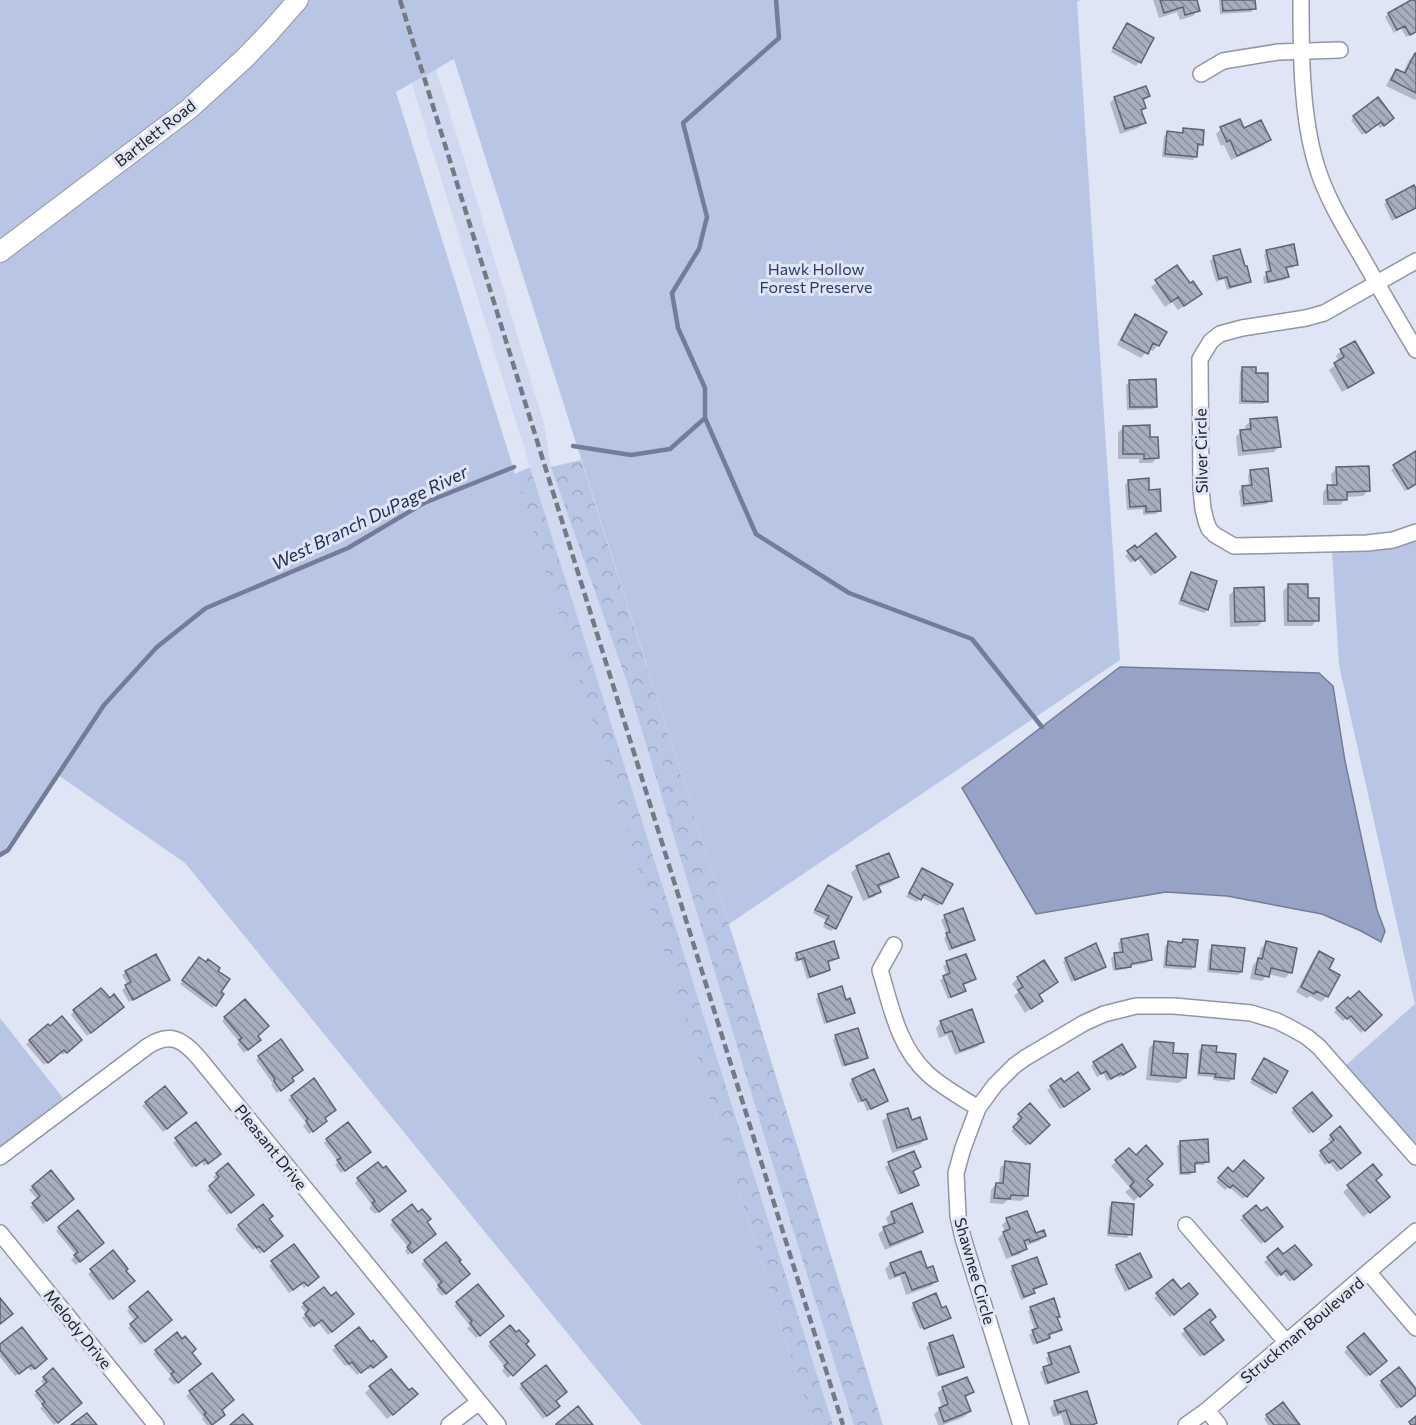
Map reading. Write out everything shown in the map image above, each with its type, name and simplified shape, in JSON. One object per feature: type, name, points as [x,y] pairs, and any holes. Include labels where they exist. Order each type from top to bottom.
[{"type":"street","name":"Bartlett Road","points":[[0,252],[189,109],[253,50],[297,0]]},
{"type":"street","points":[[1301,0],[1301,50],[1308,131],[1317,165],[1339,218],[1416,350]]},
{"type":"street","points":[[1201,74],[1223,61],[1278,52],[1340,50]]},
{"type":"street","name":"Silver Circle","points":[[1416,261],[1324,313],[1220,334],[1211,341],[1200,359],[1201,489],[1206,521],[1209,529],[1215,535],[1234,546],[1367,543],[1393,540],[1416,532]]},
{"type":"street","points":[[894,945],[880,970],[901,1037],[911,1055],[928,1075],[978,1107]]},
{"type":"street","name":"Shawnee Circle","points":[[1021,1425],[963,1238],[958,1216],[956,1173],[978,1107],[999,1080],[1020,1062],[1084,1023],[1104,1014],[1136,1006],[1174,1006],[1251,1013],[1277,1021],[1307,1036],[1331,1058],[1416,1157]]},
{"type":"street","name":"Pleasant Drive","points":[[0,1157],[148,1046],[162,1039],[181,1041],[198,1057],[498,1425]]},
{"type":"street","points":[[1186,1225],[1287,1343]]},
{"type":"street","name":"Struckman Boulevard","points":[[1186,1425],[1208,1410],[1416,1231]]},
{"type":"street","name":"Melody Drive","points":[[0,1233],[156,1425]]},
{"type":"street","points":[[1369,1273],[1416,1328]]},
{"type":"street","points":[[449,1425],[479,1402]]},
{"type":"street","points":[[1208,1410],[1219,1425]]},
{"type":"shaded area","points":[[386,0],[414,0],[544,424],[551,467],[629,688],[854,1425],[833,1425],[530,467]]},
{"type":"shaded area","points":[[1120,667],[1319,673],[1333,686],[1345,761],[1377,910],[1385,931],[1381,942],[1322,914],[1227,896],[1166,892],[1036,914],[962,788]]},
{"type":"green space","name":"Hawk Hollow Forest Preserve","points":[[0,0],[1080,0],[1077,2],[1120,660],[729,924],[454,59],[396,92],[812,1425],[642,1425],[185,863],[58,775],[0,856]]},
{"type":"green space","points":[[581,460],[729,924],[883,1425],[854,1425],[629,688],[551,467]]},
{"type":"green space","points":[[530,467],[833,1425],[812,1425],[515,474]]},
{"type":"green space","points":[[1416,538],[1416,1150],[1345,1066],[1415,1004],[1339,665],[1332,551]]},
{"type":"green space","points":[[0,1018],[63,1098],[0,1146]]},
{"type":"building","points":[[1160,0],[1197,0],[1200,11],[1185,15],[1183,7],[1164,13]]},
{"type":"building","points":[[1222,0],[1255,0],[1256,9],[1223,11]]},
{"type":"building","points":[[1411,0],[1416,0],[1416,32],[1410,35],[1405,26],[1397,30],[1388,13]]},
{"type":"building","points":[[1127,23],[1154,38],[1141,63],[1113,48]]},
{"type":"building","points":[[1415,53],[1416,93],[1391,80],[1396,69],[1405,73]]},
{"type":"building","points":[[1146,86],[1150,96],[1143,99],[1146,108],[1141,110],[1146,123],[1125,129],[1114,97]]},
{"type":"building","points":[[1378,97],[1394,118],[1384,126],[1381,122],[1366,133],[1353,116]]},
{"type":"building","points":[[1240,119],[1244,128],[1261,120],[1271,140],[1237,156],[1230,140],[1227,142],[1220,127]]},
{"type":"building","points":[[1183,128],[1204,130],[1203,145],[1198,144],[1197,157],[1165,154],[1167,131],[1183,133]]},
{"type":"building","points":[[1414,185],[1416,208],[1396,218],[1386,200]]},
{"type":"building","points":[[1294,244],[1298,265],[1286,267],[1289,277],[1268,282],[1266,272],[1271,271],[1266,250]]},
{"type":"building","points":[[1240,249],[1251,282],[1230,287],[1227,277],[1219,279],[1213,256]]},
{"type":"building","points":[[1177,265],[1190,283],[1193,281],[1202,294],[1184,306],[1178,297],[1171,302],[1155,280]]},
{"type":"building","points":[[1135,314],[1167,332],[1159,346],[1153,343],[1148,354],[1121,340]]},
{"type":"building","points":[[1355,341],[1374,373],[1348,388],[1334,363],[1344,357],[1340,349]]},
{"type":"building","points":[[1242,367],[1256,367],[1256,373],[1268,373],[1268,402],[1242,401]]},
{"type":"building","points":[[1156,379],[1157,407],[1130,407],[1129,380]]},
{"type":"building","points":[[1277,417],[1281,447],[1243,451],[1240,430],[1251,429],[1250,419]]},
{"type":"building","points":[[1150,425],[1150,437],[1158,437],[1159,458],[1144,459],[1144,454],[1123,454],[1123,426]]},
{"type":"building","points":[[1416,451],[1416,484],[1408,489],[1393,465]]},
{"type":"building","points":[[1369,466],[1370,491],[1347,492],[1347,500],[1328,500],[1327,485],[1337,485],[1336,467]]},
{"type":"building","points":[[1268,468],[1272,501],[1244,504],[1242,486],[1252,485],[1250,470]]},
{"type":"building","points":[[1149,478],[1149,490],[1160,489],[1161,511],[1146,512],[1146,506],[1130,507],[1128,480]]},
{"type":"building","points":[[1156,533],[1176,557],[1155,573],[1141,556],[1135,561],[1127,551],[1135,545],[1137,548]]},
{"type":"building","points":[[1191,572],[1217,581],[1208,610],[1181,600]]},
{"type":"building","points":[[1288,584],[1308,584],[1308,598],[1319,598],[1319,621],[1288,621]]},
{"type":"building","points":[[1264,587],[1265,621],[1235,622],[1234,588]]},
{"type":"building","points":[[889,853],[899,877],[878,885],[881,892],[869,897],[856,866]]},
{"type":"building","points":[[922,868],[953,884],[942,904],[924,894],[921,900],[909,893]]},
{"type":"building","points":[[828,885],[852,897],[836,929],[825,923],[829,916],[815,910]]},
{"type":"building","points":[[963,908],[975,940],[952,948],[946,933],[950,932],[944,915]]},
{"type":"building","points":[[1148,934],[1152,960],[1116,969],[1114,953],[1123,952],[1121,939]]},
{"type":"building","points":[[1183,939],[1198,940],[1195,967],[1166,965],[1168,941],[1182,943]]},
{"type":"building","points":[[834,941],[839,958],[828,961],[830,970],[810,977],[804,958],[798,960],[796,953]]},
{"type":"building","points":[[1266,941],[1297,948],[1292,973],[1271,968],[1269,977],[1255,974],[1258,958],[1262,959]]},
{"type":"building","points":[[1096,943],[1106,967],[1075,980],[1065,958]]},
{"type":"building","points":[[1212,945],[1245,948],[1242,972],[1210,969]]},
{"type":"building","points":[[1319,951],[1334,959],[1329,969],[1340,975],[1328,997],[1316,991],[1314,994],[1301,987]]},
{"type":"building","points":[[156,954],[170,980],[133,1000],[125,985],[131,982],[125,971]]},
{"type":"building","points":[[966,954],[976,979],[963,984],[966,991],[951,997],[943,976],[950,973],[946,961]]},
{"type":"building","points":[[199,957],[206,962],[208,959],[220,968],[218,971],[230,979],[221,992],[224,994],[216,1006],[182,980]]},
{"type":"building","points":[[1044,960],[1058,982],[1039,995],[1043,1001],[1031,1009],[1018,990],[1023,987],[1017,977]]},
{"type":"building","points":[[842,986],[846,1000],[850,998],[855,1013],[827,1022],[818,994]]},
{"type":"building","points":[[101,988],[110,998],[114,994],[124,1007],[91,1033],[73,1010]]},
{"type":"building","points":[[1359,991],[1382,1015],[1365,1031],[1351,1016],[1347,1019],[1336,1008]]},
{"type":"building","points":[[245,999],[269,1026],[258,1036],[261,1040],[248,1050],[239,1040],[242,1038],[224,1017]]},
{"type":"building","points":[[972,1009],[984,1042],[960,1051],[952,1031],[945,1033],[940,1021]]},
{"type":"building","points":[[62,1016],[82,1040],[67,1053],[64,1050],[48,1063],[29,1040]]},
{"type":"building","points":[[858,1028],[868,1058],[845,1065],[835,1035]]},
{"type":"building","points":[[281,1039],[303,1070],[292,1078],[294,1081],[281,1091],[258,1056]]},
{"type":"building","points":[[1154,1041],[1174,1043],[1173,1053],[1188,1054],[1186,1078],[1151,1075]]},
{"type":"building","points":[[1122,1044],[1136,1067],[1111,1079],[1106,1071],[1101,1074],[1093,1062]]},
{"type":"building","points":[[1202,1045],[1217,1046],[1216,1052],[1236,1054],[1234,1079],[1215,1077],[1216,1074],[1199,1073]]},
{"type":"building","points":[[1264,1058],[1288,1071],[1276,1093],[1252,1079]]},
{"type":"building","points":[[874,1069],[888,1101],[871,1109],[866,1099],[862,1101],[852,1079]]},
{"type":"building","points":[[1078,1072],[1090,1089],[1064,1107],[1050,1086],[1061,1078],[1064,1082]]},
{"type":"building","points":[[314,1078],[336,1110],[325,1118],[327,1121],[313,1132],[306,1121],[308,1119],[291,1096]]},
{"type":"building","points":[[165,1086],[187,1113],[167,1129],[145,1102]]},
{"type":"building","points":[[1312,1092],[1332,1116],[1313,1132],[1293,1108]]},
{"type":"building","points":[[1030,1103],[1050,1125],[1030,1144],[1013,1127],[1022,1118],[1018,1114]]},
{"type":"building","points":[[908,1108],[912,1120],[920,1117],[927,1139],[897,1148],[887,1114]]},
{"type":"building","points":[[196,1122],[221,1154],[208,1164],[205,1159],[196,1166],[175,1138]]},
{"type":"building","points":[[348,1122],[371,1152],[345,1171],[337,1160],[341,1158],[326,1139]]},
{"type":"building","points":[[1340,1126],[1361,1153],[1341,1169],[1333,1160],[1329,1163],[1320,1151],[1334,1140],[1330,1135]]},
{"type":"building","points":[[1208,1139],[1209,1162],[1195,1163],[1195,1172],[1181,1173],[1180,1141]]},
{"type":"building","points":[[1146,1145],[1163,1164],[1147,1179],[1153,1185],[1140,1197],[1130,1186],[1134,1182],[1115,1160],[1129,1148],[1136,1155]]},
{"type":"building","points":[[914,1151],[921,1167],[913,1171],[919,1185],[901,1193],[888,1162]]},
{"type":"building","points":[[1244,1160],[1264,1178],[1247,1197],[1233,1185],[1230,1188],[1218,1178],[1228,1167],[1233,1172]]},
{"type":"building","points":[[1005,1161],[1030,1164],[1028,1196],[1011,1195],[1010,1199],[994,1198],[996,1183],[1003,1183]]},
{"type":"building","points":[[378,1162],[383,1168],[386,1166],[406,1191],[379,1212],[372,1203],[375,1201],[357,1178]]},
{"type":"building","points":[[228,1163],[254,1195],[231,1213],[209,1186],[219,1177],[216,1173]]},
{"type":"building","points":[[1373,1164],[1382,1175],[1376,1180],[1390,1197],[1370,1213],[1347,1185]]},
{"type":"building","points":[[51,1170],[74,1199],[47,1221],[32,1203],[40,1196],[32,1186]]},
{"type":"building","points":[[1112,1202],[1134,1204],[1132,1235],[1109,1233]]},
{"type":"building","points":[[912,1203],[923,1232],[890,1245],[883,1227],[895,1223],[891,1212]]},
{"type":"building","points":[[263,1204],[273,1216],[269,1219],[283,1236],[264,1252],[259,1246],[257,1248],[238,1225]]},
{"type":"building","points":[[412,1204],[418,1212],[422,1209],[431,1219],[427,1222],[436,1234],[412,1253],[407,1247],[411,1243],[392,1220]]},
{"type":"building","points":[[1256,1205],[1261,1211],[1267,1207],[1283,1227],[1265,1242],[1243,1216]]},
{"type":"building","points":[[78,1210],[104,1243],[80,1262],[74,1255],[78,1252],[58,1227]]},
{"type":"building","points":[[1027,1211],[1036,1233],[1044,1230],[1046,1236],[1030,1242],[1029,1239],[1024,1241],[1027,1249],[1012,1255],[1003,1232],[1010,1229],[1006,1218]]},
{"type":"building","points":[[446,1242],[470,1274],[446,1294],[438,1285],[442,1282],[424,1260]]},
{"type":"building","points":[[294,1244],[319,1277],[308,1286],[304,1282],[293,1290],[271,1261]]},
{"type":"building","points":[[1295,1245],[1312,1265],[1294,1280],[1286,1270],[1281,1275],[1267,1257],[1278,1248],[1283,1254]]},
{"type":"building","points":[[113,1250],[135,1281],[113,1299],[90,1269]]},
{"type":"building","points":[[921,1251],[927,1268],[933,1266],[938,1281],[912,1290],[905,1272],[895,1276],[890,1263]]},
{"type":"building","points":[[1140,1253],[1152,1277],[1129,1289],[1116,1265]]},
{"type":"building","points":[[1037,1257],[1047,1284],[1033,1289],[1035,1293],[1024,1297],[1012,1266]]},
{"type":"building","points":[[1173,1279],[1181,1289],[1189,1283],[1198,1294],[1174,1315],[1156,1293]]},
{"type":"building","points":[[478,1284],[504,1316],[480,1336],[470,1323],[472,1321],[456,1302]]},
{"type":"building","points":[[324,1287],[331,1296],[336,1292],[354,1314],[332,1332],[322,1320],[314,1326],[305,1314],[309,1310],[303,1303]]},
{"type":"building","points":[[148,1291],[172,1320],[145,1342],[130,1324],[138,1317],[129,1307]]},
{"type":"building","points":[[936,1293],[942,1308],[946,1306],[951,1318],[924,1329],[913,1303]]},
{"type":"building","points":[[0,1298],[13,1314],[0,1324]]},
{"type":"building","points":[[1054,1298],[1062,1330],[1049,1334],[1050,1338],[1037,1343],[1032,1330],[1038,1328],[1030,1307]]},
{"type":"building","points":[[1210,1309],[1216,1317],[1210,1322],[1224,1340],[1204,1355],[1184,1329]]},
{"type":"building","points":[[510,1325],[516,1332],[519,1330],[529,1341],[526,1344],[535,1355],[513,1376],[504,1366],[508,1363],[490,1342]]},
{"type":"building","points":[[22,1327],[47,1359],[35,1369],[31,1365],[19,1374],[0,1350],[0,1344]]},
{"type":"building","points":[[359,1327],[387,1357],[373,1368],[371,1365],[361,1373],[352,1362],[349,1364],[335,1346]]},
{"type":"building","points":[[177,1332],[182,1339],[185,1336],[196,1349],[192,1353],[201,1364],[178,1383],[171,1374],[174,1372],[155,1350]]},
{"type":"building","points":[[1364,1333],[1387,1361],[1370,1375],[1347,1347]]},
{"type":"building","points":[[953,1335],[964,1367],[939,1375],[929,1343]]},
{"type":"building","points":[[1070,1346],[1079,1372],[1048,1383],[1043,1367],[1052,1364],[1048,1353]]},
{"type":"building","points":[[546,1365],[567,1392],[556,1401],[560,1406],[547,1416],[521,1384]]},
{"type":"building","points":[[1399,1367],[1416,1389],[1416,1395],[1401,1407],[1381,1381]]},
{"type":"building","points":[[53,1368],[82,1403],[58,1423],[42,1404],[45,1402],[36,1391],[47,1382],[43,1377]]},
{"type":"building","points":[[391,1369],[409,1390],[412,1388],[418,1394],[393,1415],[369,1386]]},
{"type":"building","points":[[212,1373],[234,1400],[222,1410],[225,1415],[212,1425],[189,1391]]},
{"type":"building","points":[[967,1377],[974,1392],[965,1396],[971,1411],[944,1422],[939,1408],[948,1404],[942,1387]]},
{"type":"building","points":[[1087,1391],[1097,1423],[1071,1425],[1066,1410],[1058,1413],[1054,1401]]},
{"type":"building","points":[[1283,1402],[1300,1425],[1274,1425],[1266,1415]]},
{"type":"building","points":[[578,1406],[593,1425],[556,1425],[556,1424]]},
{"type":"building","points":[[87,1413],[97,1425],[71,1425]]},
{"type":"building","points":[[243,1414],[253,1425],[230,1425]]},
{"type":"building","points":[[1416,1416],[1416,1425],[1411,1425],[1409,1422]]},
{"type":"waterway","name":"West Branch DuPage River","points":[[573,446],[631,455],[670,449],[705,418],[705,388],[678,328],[672,293],[699,249],[707,217],[683,123],[779,38],[776,0]]},
{"type":"waterway","points":[[705,418],[756,534],[849,593],[972,639],[1042,727]]},
{"type":"waterway","name":"West Branch DuPage River","points":[[0,855],[8,850],[104,705],[157,647],[206,608],[348,548],[424,503],[514,467]]},
{"type":"railway","points":[[400,0],[843,1425]]}]
